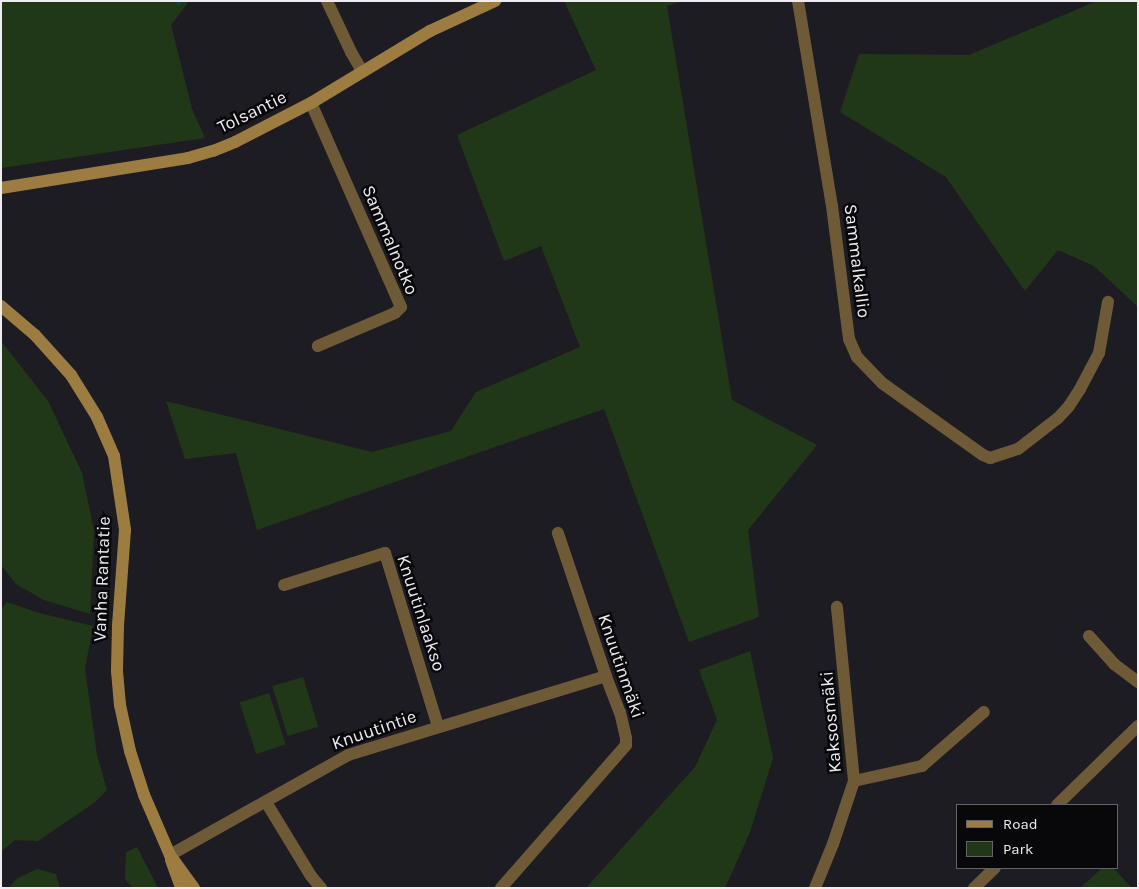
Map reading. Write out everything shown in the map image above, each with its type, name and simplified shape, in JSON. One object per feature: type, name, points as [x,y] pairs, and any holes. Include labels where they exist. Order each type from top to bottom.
[{"type":"main road","name":"Tolsantie","points":[[1,188],[188,158],[213,151],[236,142],[311,103],[362,70],[430,31],[495,1]]},
{"type":"main road","name":"Vanha Rantatie","points":[[1,306],[35,335],[71,375],[97,417],[114,456],[125,530],[118,626],[117,671],[120,705],[130,752],[144,795],[170,855],[181,888]]},
{"type":"main road","name":"Vanha Rantatie","points":[[170,855],[194,888]]},
{"type":"street","points":[[327,1],[350,52],[362,70]]},
{"type":"street","name":"Sammalkallio","points":[[798,1],[832,206],[848,339],[857,357],[882,383],[983,456],[990,458],[1018,449],[1058,418],[1069,406],[1099,353],[1108,302]]},
{"type":"street","name":"Sammalnotko","points":[[311,103],[401,307],[395,313],[318,346]]},
{"type":"street","name":"Knuutinmäki","points":[[501,888],[626,745],[620,713],[558,533]]},
{"type":"street","name":"Knuutinlaakso","points":[[284,584],[385,553],[438,726]]},
{"type":"street","name":"Kaksosmäki","points":[[815,888],[834,844],[854,781],[837,607]]},
{"type":"street","points":[[1089,636],[1114,664],[1138,682]]},
{"type":"street","name":"Knuutintie","points":[[170,855],[348,755],[606,676]]},
{"type":"street","points":[[854,781],[922,766],[984,712]]},
{"type":"street","points":[[1058,804],[1138,726]]},
{"type":"street","points":[[266,802],[321,888]]},
{"type":"street","points":[[974,888],[993,869]]},
{"type":"green space","points":[[1,1],[187,1],[187,4],[171,25],[192,109],[205,138],[1,168]]},
{"type":"green space","points":[[564,1],[683,1],[667,6],[732,400],[817,445],[748,530],[759,617],[689,642],[604,409],[257,530],[236,453],[185,459],[166,401],[372,452],[451,431],[476,392],[580,347],[541,246],[504,261],[457,135],[596,70]]},
{"type":"green space","points":[[1097,1],[1138,1],[1138,307],[1094,266],[1058,250],[1025,291],[946,177],[840,112],[859,54],[969,55]]},
{"type":"green space","points":[[1,341],[48,401],[82,473],[94,530],[90,614],[44,600],[16,584],[1,565]]},
{"type":"green space","points":[[7,602],[39,613],[93,626],[85,669],[97,755],[107,790],[94,803],[38,841],[15,840],[1,852],[1,610]]},
{"type":"green space","points":[[750,651],[773,758],[750,832],[725,888],[586,888],[695,767],[717,720],[699,670]]},
{"type":"green space","points":[[303,677],[318,727],[288,736],[272,686]]},
{"type":"green space","points":[[269,693],[286,744],[256,754],[240,703]]},
{"type":"green space","points":[[137,847],[158,888],[133,888],[125,879],[126,852]]},
{"type":"green space","points":[[37,869],[56,874],[60,888],[9,888],[16,879]]},
{"type":"green space","points":[[1101,869],[1114,869],[1132,888],[1080,888]]}]
